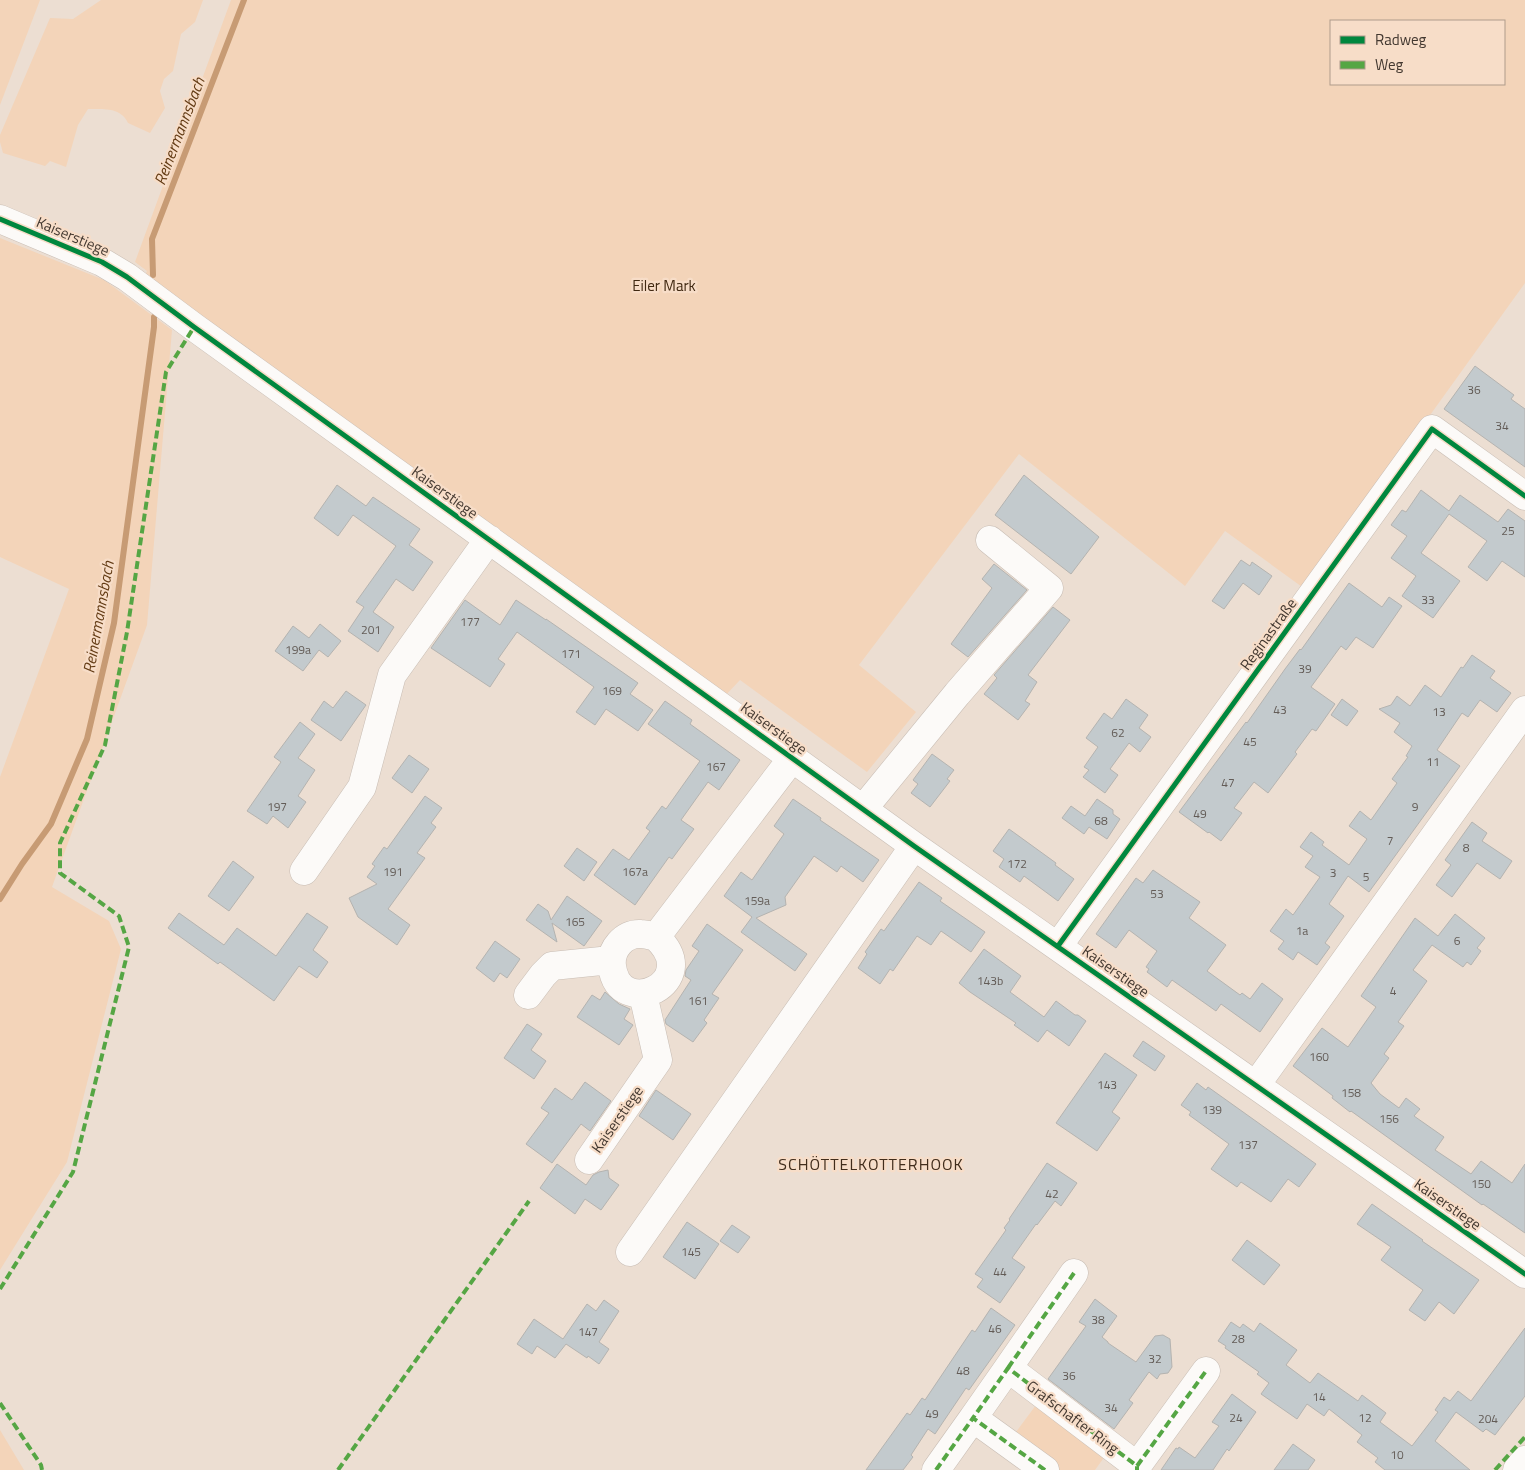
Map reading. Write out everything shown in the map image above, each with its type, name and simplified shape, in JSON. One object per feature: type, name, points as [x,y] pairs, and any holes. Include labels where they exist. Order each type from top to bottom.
[{"type":"street","name":"Kaiserstiege","points":[[0,219],[102,262],[127,277],[914,846],[1525,1274]]},
{"type":"street","name":"Reginastraße","points":[[1058,946],[1432,429],[1525,496]]},
{"type":"street","points":[[304,872],[362,787],[392,675],[489,538]]},
{"type":"street","points":[[863,809],[957,694],[1049,588],[990,540]]},
{"type":"street","points":[[1256,1086],[1525,710]]},
{"type":"street","name":"Kaiserstiege","points":[[656,937],[793,757]]},
{"type":"street","points":[[630,1252],[914,846]]},
{"type":"street","points":[[641,934],[656,937],[666,946],[671,959],[670,973],[664,984],[655,991],[643,994],[633,993],[622,987],[613,976],[611,960],[615,948],[626,938],[641,934]]},
{"type":"street","points":[[528,995],[552,966],[611,960]]},
{"type":"street","name":"Kaiserstiege","points":[[589,1160],[658,1060],[643,994]]},
{"type":"street","points":[[936,1470],[1074,1274]]},
{"type":"street","name":"Grafschafter Ring","points":[[1008,1368],[1137,1468],[1206,1371]]},
{"type":"street","points":[[973,1418],[1045,1470]]},
{"type":"street","points":[[1517,1470],[1525,1460]]},
{"type":"green space","points":[[0,0],[40,0],[0,105]]},
{"type":"green space","points":[[101,0],[203,0],[195,22],[181,34],[173,71],[164,79],[160,91],[165,108],[150,133],[128,123],[121,114],[111,110],[88,109],[78,125],[66,167],[50,161],[45,166],[3,153],[0,135],[50,18],[73,19]]},
{"type":"green space","name":"Eiler Mark","points":[[231,0],[1525,0],[1525,283],[1305,589],[1225,531],[1185,586],[1019,454],[859,665],[916,712],[867,772],[740,680],[723,698],[145,276],[147,271],[135,262]]},
{"type":"green space","points":[[0,238],[104,280],[172,330],[147,625],[52,887],[109,921],[121,949],[67,1162],[0,1270],[0,777],[69,589],[0,557]]},
{"type":"green space","points":[[1039,1401],[1108,1452],[1095,1470],[1058,1470],[1013,1436]]},
{"type":"green space","points":[[0,1430],[24,1470],[0,1470]]},
{"type":"building","points":[[1475,366],[1514,395],[1511,399],[1525,409],[1525,467],[1444,409]]},
{"type":"building","points":[[1024,475],[1099,537],[1071,574],[995,515]]},
{"type":"building","points":[[337,485],[366,506],[373,497],[420,529],[409,545],[433,562],[413,591],[396,579],[373,612],[394,627],[378,652],[348,631],[364,607],[356,602],[396,546],[353,515],[338,536],[314,518]]},
{"type":"building","points":[[1421,490],[1449,511],[1460,495],[1498,522],[1508,509],[1525,521],[1525,577],[1502,561],[1487,581],[1468,567],[1487,541],[1449,514],[1421,553],[1460,581],[1433,618],[1402,596],[1416,576],[1391,558],[1407,536],[1391,525],[1402,510],[1406,512]]},
{"type":"building","points":[[1241,560],[1250,566],[1252,562],[1272,576],[1259,595],[1243,583],[1224,609],[1212,601]]},
{"type":"building","points":[[994,564],[1027,590],[968,657],[951,644],[992,588],[982,579]]},
{"type":"building","points":[[1349,583],[1382,607],[1389,597],[1402,606],[1373,648],[1356,637],[1346,650],[1341,646],[1311,687],[1335,704],[1316,731],[1312,729],[1295,752],[1297,754],[1268,793],[1254,782],[1234,808],[1242,813],[1221,841],[1179,812],[1247,723]]},
{"type":"building","points":[[465,600],[500,625],[516,600],[638,683],[630,694],[653,710],[638,731],[606,709],[595,725],[576,712],[594,687],[517,632],[498,659],[505,664],[490,687],[431,648]]},
{"type":"building","points":[[1053,607],[1070,620],[1028,675],[1037,682],[1025,701],[1030,704],[1018,720],[984,694],[997,678],[994,675]]},
{"type":"building","points":[[320,624],[341,641],[328,657],[319,650],[303,671],[275,651],[293,626],[309,638]]},
{"type":"building","points":[[1472,655],[1495,671],[1490,678],[1511,693],[1497,712],[1480,700],[1468,717],[1462,713],[1437,750],[1460,766],[1369,892],[1348,876],[1329,904],[1344,916],[1325,943],[1330,947],[1317,965],[1298,952],[1293,960],[1278,949],[1284,941],[1270,931],[1286,909],[1293,915],[1320,877],[1305,867],[1313,856],[1300,847],[1311,832],[1324,842],[1322,845],[1349,865],[1367,839],[1349,826],[1360,811],[1371,820],[1397,783],[1392,779],[1408,757],[1406,756],[1412,746],[1394,732],[1400,723],[1379,709],[1391,705],[1397,696],[1410,706],[1425,685],[1441,697],[1461,667],[1463,668]]},
{"type":"building","points":[[346,691],[366,705],[341,741],[311,720],[324,701],[333,708]]},
{"type":"building","points":[[1126,699],[1148,715],[1139,728],[1151,737],[1140,752],[1129,743],[1110,769],[1118,775],[1105,793],[1083,777],[1089,770],[1084,767],[1098,747],[1086,738],[1104,713],[1112,719]]},
{"type":"building","points":[[1342,699],[1358,711],[1347,726],[1331,715]]},
{"type":"building","points":[[665,701],[692,720],[690,724],[740,760],[719,790],[708,782],[681,820],[694,829],[672,859],[669,857],[635,905],[594,875],[613,849],[629,860],[650,831],[646,828],[662,806],[666,809],[700,761],[648,724]]},
{"type":"building","points":[[300,722],[315,734],[298,758],[315,770],[298,796],[306,802],[288,828],[273,816],[267,824],[247,811],[281,762],[274,757]]},
{"type":"building","points":[[932,754],[954,770],[947,779],[950,781],[930,807],[911,793],[918,784],[913,780]]},
{"type":"building","points":[[409,755],[429,769],[412,793],[392,778]]},
{"type":"building","points":[[425,796],[442,808],[431,823],[436,827],[417,853],[425,858],[388,909],[410,925],[397,945],[358,917],[349,898],[377,884],[367,877],[375,866],[372,864],[384,847],[387,849]]},
{"type":"building","points":[[793,799],[821,818],[820,820],[879,860],[863,882],[841,866],[837,872],[814,856],[785,897],[786,905],[756,918],[807,954],[795,971],[741,932],[752,917],[724,896],[741,872],[752,880],[784,834],[774,826]]},
{"type":"building","points":[[1097,799],[1113,810],[1113,814],[1120,819],[1107,839],[1089,827],[1084,834],[1062,818],[1071,806],[1085,816]]},
{"type":"building","points":[[1472,822],[1487,833],[1482,841],[1512,861],[1500,879],[1477,863],[1452,897],[1436,885],[1451,865],[1445,860]]},
{"type":"building","points":[[1009,829],[1056,863],[1055,865],[1074,879],[1058,901],[1024,876],[1020,882],[999,867],[1004,859],[993,851]]},
{"type":"building","points":[[577,848],[597,862],[584,881],[564,866]]},
{"type":"building","points":[[233,861],[254,877],[229,911],[208,896]]},
{"type":"building","points":[[1153,870],[1200,902],[1189,918],[1226,945],[1207,971],[1240,995],[1242,993],[1250,999],[1262,983],[1283,999],[1260,1032],[1221,1004],[1216,1011],[1172,980],[1167,987],[1147,972],[1149,969],[1146,967],[1157,951],[1129,930],[1116,948],[1096,934],[1136,878],[1143,883]]},
{"type":"building","points":[[919,882],[942,898],[940,901],[985,932],[971,952],[941,931],[931,945],[917,936],[893,971],[890,969],[880,984],[858,968],[867,954],[865,952],[881,929],[884,931]]},
{"type":"building","points":[[567,896],[602,921],[584,946],[552,923],[557,942],[526,920],[538,904],[548,911],[551,920]]},
{"type":"building","points":[[179,913],[224,945],[237,928],[276,956],[307,913],[328,927],[313,950],[328,962],[317,978],[299,966],[274,1001],[168,928]]},
{"type":"building","points":[[1455,914],[1485,938],[1477,948],[1481,951],[1471,965],[1467,962],[1463,967],[1432,945],[1413,970],[1427,981],[1398,1022],[1404,1026],[1384,1054],[1389,1058],[1371,1083],[1380,1094],[1399,1108],[1406,1098],[1420,1109],[1414,1116],[1444,1137],[1435,1150],[1471,1174],[1481,1161],[1512,1183],[1525,1164],[1525,1233],[1350,1112],[1332,1098],[1333,1096],[1293,1066],[1322,1028],[1348,1047],[1376,1007],[1361,996],[1415,918],[1438,936]]},
{"type":"building","points":[[707,924],[743,950],[712,994],[719,998],[704,1020],[707,1023],[693,1042],[666,1024],[665,1020],[691,980],[685,976],[686,970],[699,951],[692,946]]},
{"type":"building","points":[[495,941],[520,959],[507,978],[500,973],[494,982],[476,968]]},
{"type":"building","points":[[984,949],[1021,976],[1010,992],[1044,1017],[1056,1001],[1086,1021],[1069,1046],[1047,1030],[1038,1042],[1014,1025],[1016,1023],[959,983]]},
{"type":"building","points":[[605,992],[619,1004],[630,1009],[624,1019],[633,1025],[619,1045],[577,1017],[592,995],[600,1000]]},
{"type":"building","points":[[527,1024],[542,1034],[531,1050],[546,1061],[534,1079],[504,1058]]},
{"type":"building","points":[[1143,1041],[1165,1056],[1155,1071],[1133,1056]]},
{"type":"building","points":[[1105,1053],[1137,1075],[1112,1112],[1120,1118],[1097,1151],[1056,1123]]},
{"type":"building","points":[[585,1082],[611,1101],[590,1131],[581,1124],[552,1163],[526,1144],[549,1113],[541,1108],[555,1088],[572,1100]]},
{"type":"building","points":[[1197,1083],[1206,1090],[1208,1087],[1316,1164],[1299,1187],[1288,1179],[1271,1202],[1241,1182],[1237,1187],[1211,1169],[1229,1144],[1189,1115],[1191,1112],[1181,1105]]},
{"type":"building","points":[[656,1090],[691,1114],[673,1140],[639,1116]]},
{"type":"building","points":[[1047,1163],[1077,1183],[1061,1206],[1055,1201],[1012,1258],[1025,1267],[1000,1303],[977,1287],[983,1279],[975,1274],[1006,1230],[1004,1228],[1009,1219]]},
{"type":"building","points":[[557,1164],[586,1185],[593,1175],[608,1170],[609,1178],[619,1185],[601,1210],[585,1199],[575,1214],[540,1188]]},
{"type":"building","points":[[1372,1204],[1479,1280],[1454,1314],[1439,1302],[1425,1321],[1409,1310],[1423,1290],[1381,1260],[1391,1247],[1357,1224]]},
{"type":"building","points":[[687,1222],[719,1244],[695,1279],[663,1257]]},
{"type":"building","points":[[732,1225],[750,1237],[738,1253],[720,1241]]},
{"type":"building","points":[[1247,1240],[1280,1265],[1264,1285],[1232,1260]]},
{"type":"building","points":[[1095,1299],[1117,1316],[1102,1337],[1136,1362],[1155,1336],[1163,1335],[1170,1339],[1172,1367],[1168,1373],[1160,1374],[1157,1379],[1149,1372],[1129,1400],[1133,1403],[1114,1429],[1048,1379],[1086,1326],[1079,1322]]},
{"type":"building","points":[[604,1300],[619,1311],[599,1342],[609,1349],[599,1364],[566,1344],[555,1358],[537,1346],[532,1354],[517,1344],[534,1319],[563,1339],[587,1304],[596,1311]]},
{"type":"building","points":[[991,1308],[1015,1325],[969,1390],[966,1388],[935,1434],[928,1429],[911,1455],[913,1457],[903,1470],[866,1470],[907,1413],[910,1415],[922,1398],[925,1400],[972,1330],[975,1332]]},
{"type":"building","points":[[1231,1322],[1240,1328],[1243,1324],[1254,1332],[1260,1323],[1297,1350],[1286,1365],[1310,1383],[1318,1373],[1358,1401],[1362,1395],[1386,1413],[1380,1422],[1412,1446],[1438,1412],[1435,1410],[1444,1397],[1450,1401],[1458,1391],[1471,1401],[1525,1328],[1525,1396],[1495,1435],[1486,1429],[1483,1432],[1456,1412],[1435,1441],[1470,1470],[1385,1470],[1375,1462],[1378,1458],[1357,1442],[1362,1435],[1329,1409],[1324,1416],[1307,1404],[1297,1419],[1261,1394],[1269,1383],[1257,1374],[1259,1372],[1218,1341]]},
{"type":"building","points":[[1232,1394],[1256,1412],[1229,1451],[1227,1449],[1213,1470],[1161,1470],[1176,1448],[1178,1449],[1179,1447],[1195,1458],[1219,1426],[1212,1422]]},
{"type":"building","points":[[1293,1444],[1315,1460],[1308,1470],[1274,1470]]},
{"type":"waterway","name":"Reinermannsbach","points":[[153,275],[152,239],[244,0]]},
{"type":"waterway","name":"Reinermannsbach","points":[[0,899],[51,824],[87,739],[114,623],[154,317]]},
{"type":"marked path","points":[[0,1289],[73,1172],[129,947],[119,916],[60,873],[60,843],[105,745],[127,632],[166,372],[194,327]]},
{"type":"marked path","points":[[338,1470],[529,1201]]},
{"type":"marked path","points":[[1008,1368],[1074,1273]]},
{"type":"marked path","points":[[1045,1470],[973,1418],[1008,1368],[1137,1466],[1137,1470]]},
{"type":"marked path","points":[[1137,1466],[1206,1371]]},
{"type":"marked path","points":[[0,1403],[41,1465],[42,1470]]},
{"type":"marked path","points":[[936,1470],[973,1418]]},
{"type":"marked path","points":[[1495,1470],[1525,1437]]},
{"type":"cycle path","points":[[0,219],[102,262],[127,277],[914,846],[1525,1274]]},
{"type":"cycle path","points":[[1058,946],[1432,429],[1525,496]]},
{"type":"district","name":"SCHÖTTELKOTTERHOOK","points":[[871,1164]]}]
